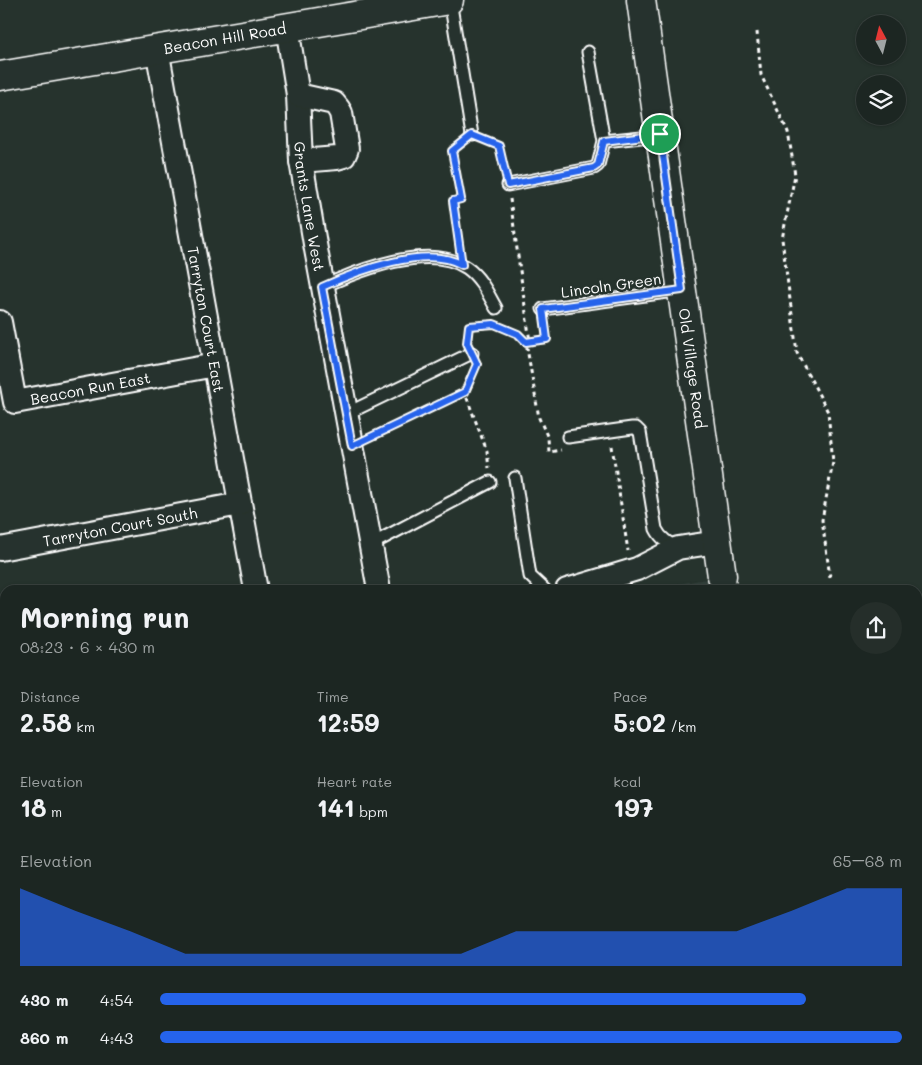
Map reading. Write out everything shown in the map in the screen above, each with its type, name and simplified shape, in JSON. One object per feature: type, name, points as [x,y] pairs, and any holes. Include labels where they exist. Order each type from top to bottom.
[{"type":"street","name":"Beacon Hill Road","points":[[0,76],[287,27],[360,7],[449,0]]},
{"type":"street","name":"Old Village Road","points":[[641,0],[723,583]]},
{"type":"street","name":"Grants Lane West","points":[[287,27],[298,95],[301,161],[322,287],[378,585]]},
{"type":"street","name":"Tarryton Court East","points":[[157,49],[255,585]]},
{"type":"street","points":[[298,95],[334,104],[338,108],[341,113],[347,149],[344,156],[337,158],[301,161]]},
{"type":"street","name":"Beacon Run East","points":[[0,322],[15,402],[215,364]]},
{"type":"street","name":"Tarryton Court South","points":[[0,548],[240,504]]},
{"type":"street","points":[[584,585],[630,572],[678,548],[718,542]]},
{"type":"lane","points":[[449,0],[472,135]]},
{"type":"lane","points":[[508,185],[594,168],[598,165],[604,141],[588,52]]},
{"type":"lane","points":[[604,141],[660,134]]},
{"type":"lane","points":[[322,287],[368,267],[431,258],[445,259],[462,265],[477,277],[496,308]]},
{"type":"lane","name":"Lincoln Green","points":[[543,309],[682,290]]},
{"type":"lane","points":[[346,414],[472,353]]},
{"type":"lane","points":[[568,437],[632,428],[636,428],[640,432],[656,528],[659,536],[678,548]]},
{"type":"lane","points":[[515,478],[530,576],[539,585]]},
{"type":"lane","points":[[370,545],[490,482]]},
{"type":"path","points":[[757,32],[761,75],[788,132],[795,175],[782,239],[797,353],[828,412],[833,462],[822,520],[830,577]]},
{"type":"path","points":[[462,265],[453,201],[461,199],[452,151],[472,135],[499,146],[508,185],[538,418],[548,438],[549,452],[567,450]]},
{"type":"path","points":[[352,446],[465,392],[477,364],[467,343],[469,326],[494,324],[518,334],[528,342],[547,339],[543,309]]},
{"type":"path","points":[[465,392],[487,451],[490,482]]},
{"type":"path","points":[[612,444],[630,572]]},
{"type":"shaded area","points":[[722,576],[723,585],[673,585]]},
{"type":"route","points":[[660,134],[682,290],[543,309],[547,339],[526,342],[518,334],[494,324],[469,326],[467,343],[477,364],[465,392],[352,446],[322,287],[368,267],[410,259],[445,259],[462,265],[453,201],[461,199],[452,151],[472,135],[499,146],[508,185],[594,168],[598,165],[604,141],[660,134]]}]
